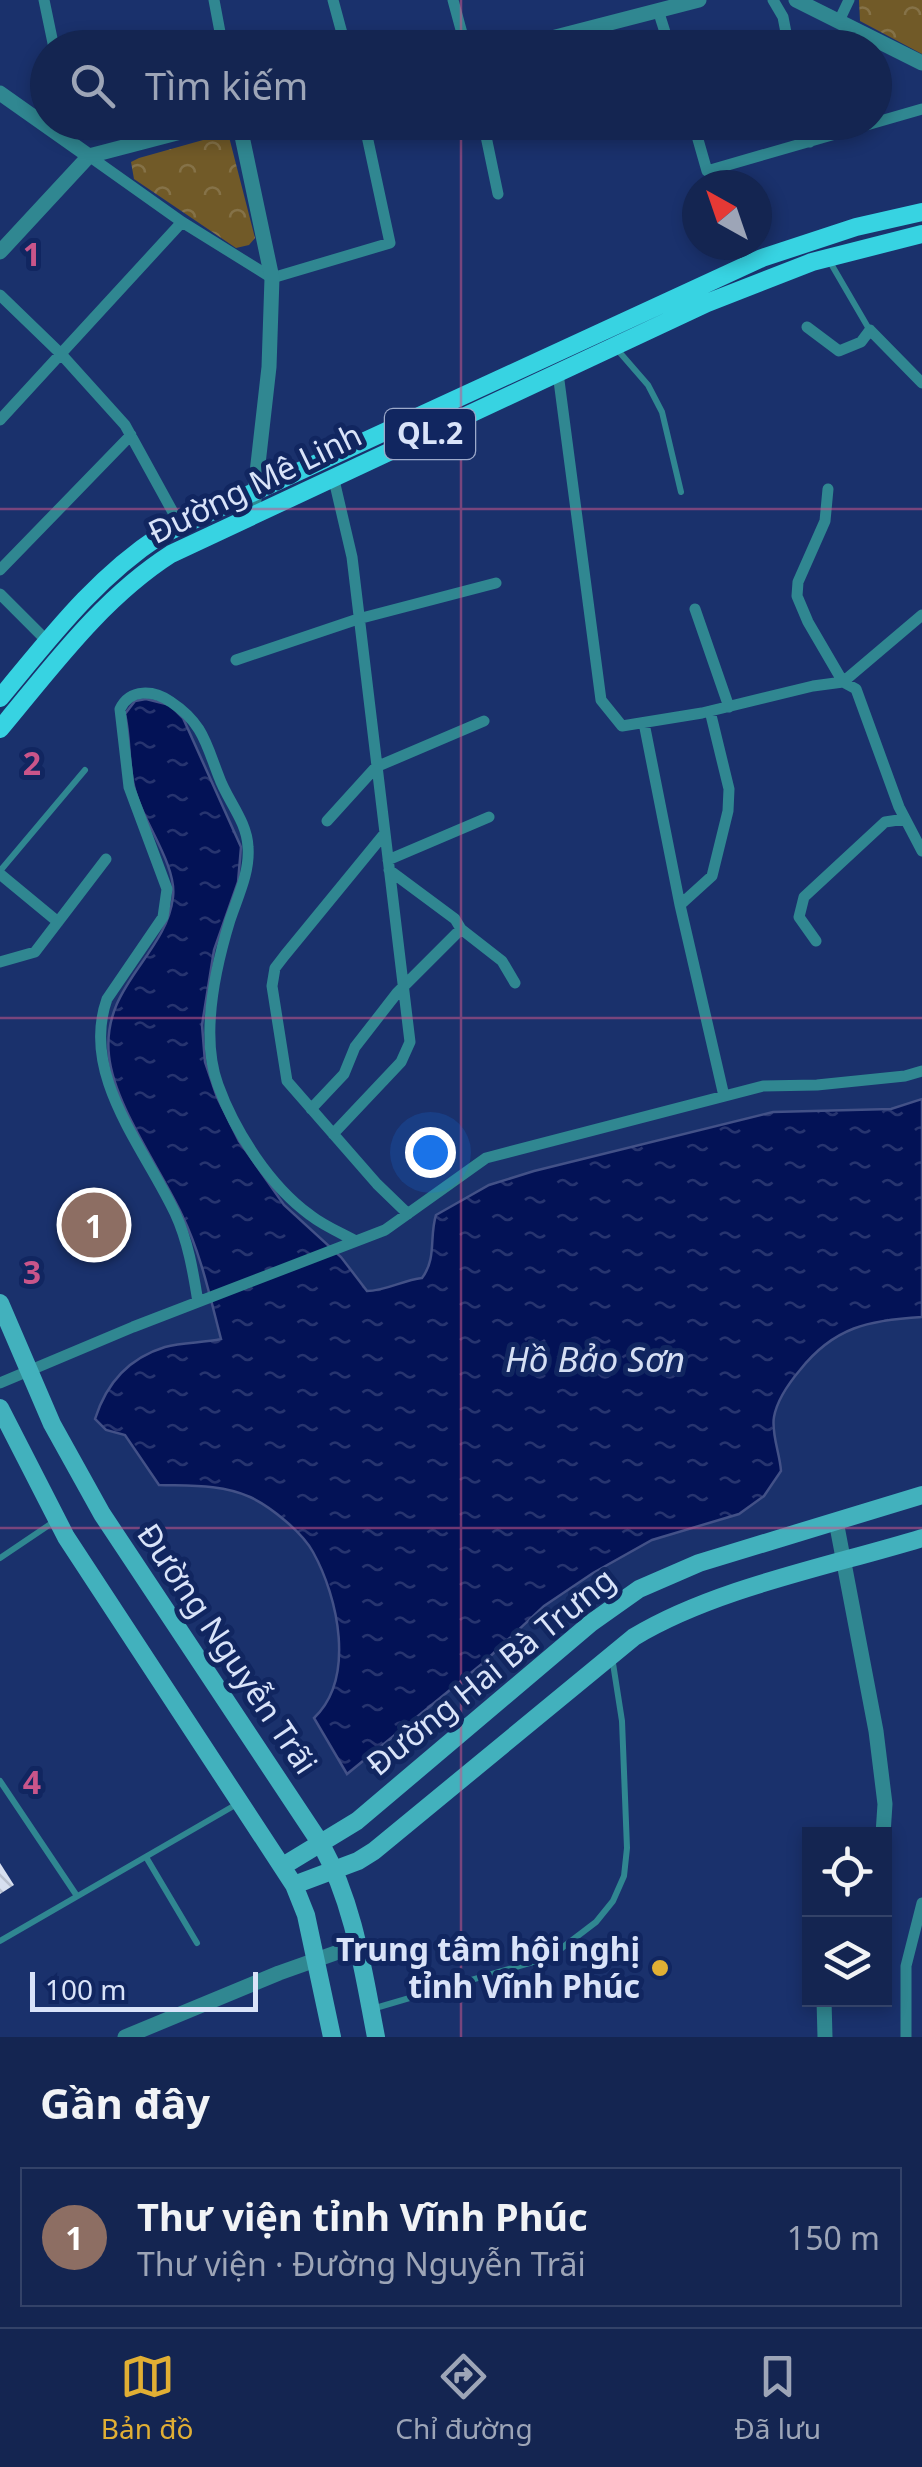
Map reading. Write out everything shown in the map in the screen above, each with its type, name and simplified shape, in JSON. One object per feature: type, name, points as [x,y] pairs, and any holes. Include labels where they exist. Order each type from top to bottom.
[{"type":"main road","name":"Đường Mê Linh","points":[[0,698],[109,573],[136,551],[180,525],[748,264],[810,241],[922,212]]},
{"type":"main road","name":"Đường Mê Linh","points":[[0,729],[118,593],[171,554],[707,302],[827,257],[922,234]]},
{"type":"main road","name":"Đường Nguyễn Trãi","points":[[0,1303],[52,1424],[102,1514],[336,1870],[352,1915],[376,2037]]},
{"type":"main road","points":[[0,1408],[56,1520],[294,1885],[306,1915],[332,2037]]},
{"type":"main road","name":"Đường Hai Bà Trưng","points":[[283,1866],[357,1821],[616,1603],[667,1575],[922,1496]]},
{"type":"main road","name":"Đường Hai Bà Trưng","points":[[294,1885],[358,1861],[382,1844],[634,1636],[681,1612],[922,1538]]},
{"type":"street","points":[[44,0],[50,30]]},
{"type":"street","points":[[214,0],[220,30]]},
{"type":"street","points":[[332,0],[341,30]]},
{"type":"street","points":[[453,0],[461,30]]},
{"type":"street","points":[[582,30],[698,0]]},
{"type":"street","points":[[772,0],[785,30]]},
{"type":"street","points":[[796,0],[857,30]]},
{"type":"street","points":[[839,21],[849,0]]},
{"type":"street","points":[[658,10],[664,30]]},
{"type":"street","points":[[892,48],[922,63]]},
{"type":"street","points":[[0,93],[30,114]]},
{"type":"street","points":[[892,118],[922,109]]},
{"type":"street","points":[[68,140],[182,222],[272,278],[390,243],[368,140]]},
{"type":"street","points":[[73,140],[74,144]]},
{"type":"street","points":[[0,252],[89,156],[150,140]]},
{"type":"street","points":[[242,140],[272,278],[269,367],[252,517]]},
{"type":"street","points":[[487,140],[498,194]]},
{"type":"street","points":[[698,140],[708,172],[817,140]]},
{"type":"street","points":[[0,420],[182,222]]},
{"type":"street","points":[[0,295],[60,354],[131,435],[180,525]]},
{"type":"street","points":[[807,327],[838,351],[861,342],[870,330],[922,382]]},
{"type":"street","points":[[558,373],[601,700],[622,726],[710,712],[843,682],[922,614]]},
{"type":"street","points":[[0,570],[131,435]]},
{"type":"street","points":[[333,1134],[401,1062],[410,1042],[352,557],[334,480]]},
{"type":"street","points":[[828,490],[825,521],[798,582],[797,596],[843,682],[856,689],[905,819],[922,851]]},
{"type":"street","points":[[236,660],[358,619],[496,583]]},
{"type":"street","points":[[0,594],[47,641]]},
{"type":"street","points":[[695,609],[729,707]]},
{"type":"street","points":[[201,1301],[190,1252],[176,1215],[110,1089],[103,1067],[102,1014],[107,998],[163,917],[166,906],[167,888],[129,787],[120,710],[122,703],[137,694],[163,697],[199,727],[247,837],[247,865],[226,933],[213,1006],[211,1052],[217,1084],[240,1132],[274,1178],[311,1217],[352,1243]]},
{"type":"street","points":[[680,905],[712,876],[730,800],[710,712]]},
{"type":"street","points":[[327,820],[376,767],[484,720]]},
{"type":"street","points":[[644,723],[724,1096]]},
{"type":"street","points":[[388,865],[490,818]]},
{"type":"street","points":[[816,941],[799,917],[804,896],[885,822],[905,819]]},
{"type":"street","points":[[384,833],[284,955],[272,978],[274,1014],[287,1080],[408,1214]]},
{"type":"street","points":[[0,962],[35,952],[106,859]]},
{"type":"street","points":[[388,865],[502,961],[515,983]]},
{"type":"street","points":[[0,872],[58,922]]},
{"type":"street","points":[[312,1109],[341,1079],[355,1047],[405,985],[462,929]]},
{"type":"street","points":[[0,1382],[385,1230],[486,1158],[762,1086],[818,1085],[904,1076],[922,1070]]},
{"type":"street","points":[[836,1521],[883,1784],[883,1827]]},
{"type":"street","points":[[906,2037],[906,1966],[922,1902]]},
{"type":"street","points":[[125,2037],[358,1946]]},
{"type":"street","points":[[824,2007],[824,2037]]},
{"type":"lane","points":[[827,257],[870,330]]},
{"type":"lane","points":[[614,346],[648,385],[662,412],[681,492]]},
{"type":"lane","points":[[0,872],[84,770]]},
{"type":"lane","points":[[0,1558],[56,1520]]},
{"type":"lane","points":[[371,2009],[550,1958],[596,1922],[613,1901],[624,1876],[628,1848],[622,1721],[612,1656]]},
{"type":"lane","points":[[0,1780],[77,1896]]},
{"type":"lane","points":[[0,1941],[240,1802]]},
{"type":"lane","points":[[146,1857],[196,1943]]},
{"type":"green space","points":[[859,0],[922,0],[922,54],[892,38],[892,30],[877,30],[860,21]]},
{"type":"green space","points":[[203,140],[230,140],[255,238],[249,245],[236,248],[134,179],[131,162]]},
{"type":"water","name":"Hồ Bảo Sơn","points":[[146,699],[170,705],[183,718],[241,847],[238,882],[214,950],[202,1025],[205,1062],[217,1097],[239,1141],[284,1205],[341,1257],[367,1291],[422,1278],[430,1263],[436,1215],[489,1185],[773,1112],[891,1109],[922,1099],[922,1317],[854,1328],[826,1344],[800,1370],[776,1411],[773,1423],[781,1471],[764,1496],[739,1514],[652,1540],[593,1573],[544,1606],[483,1663],[347,1774],[314,1718],[335,1682],[339,1637],[330,1591],[308,1544],[285,1521],[250,1497],[217,1488],[159,1485],[125,1435],[106,1430],[95,1419],[112,1384],[140,1358],[172,1345],[221,1339],[189,1230],[128,1115],[109,1056],[109,1031],[115,1009],[159,937],[173,897],[170,871],[139,802],[131,772],[125,714],[135,701]]},
{"type":"building","points":[[0,1863],[14,1885],[0,1894]]},
{"type":"place","name":"Thư viện tỉnh Vĩnh Phúc","points":[[94,1225]]},
{"type":"place","name":"Trung tâm hội nghị tỉnh Vĩnh Phúc","points":[[660,1968]]}]
